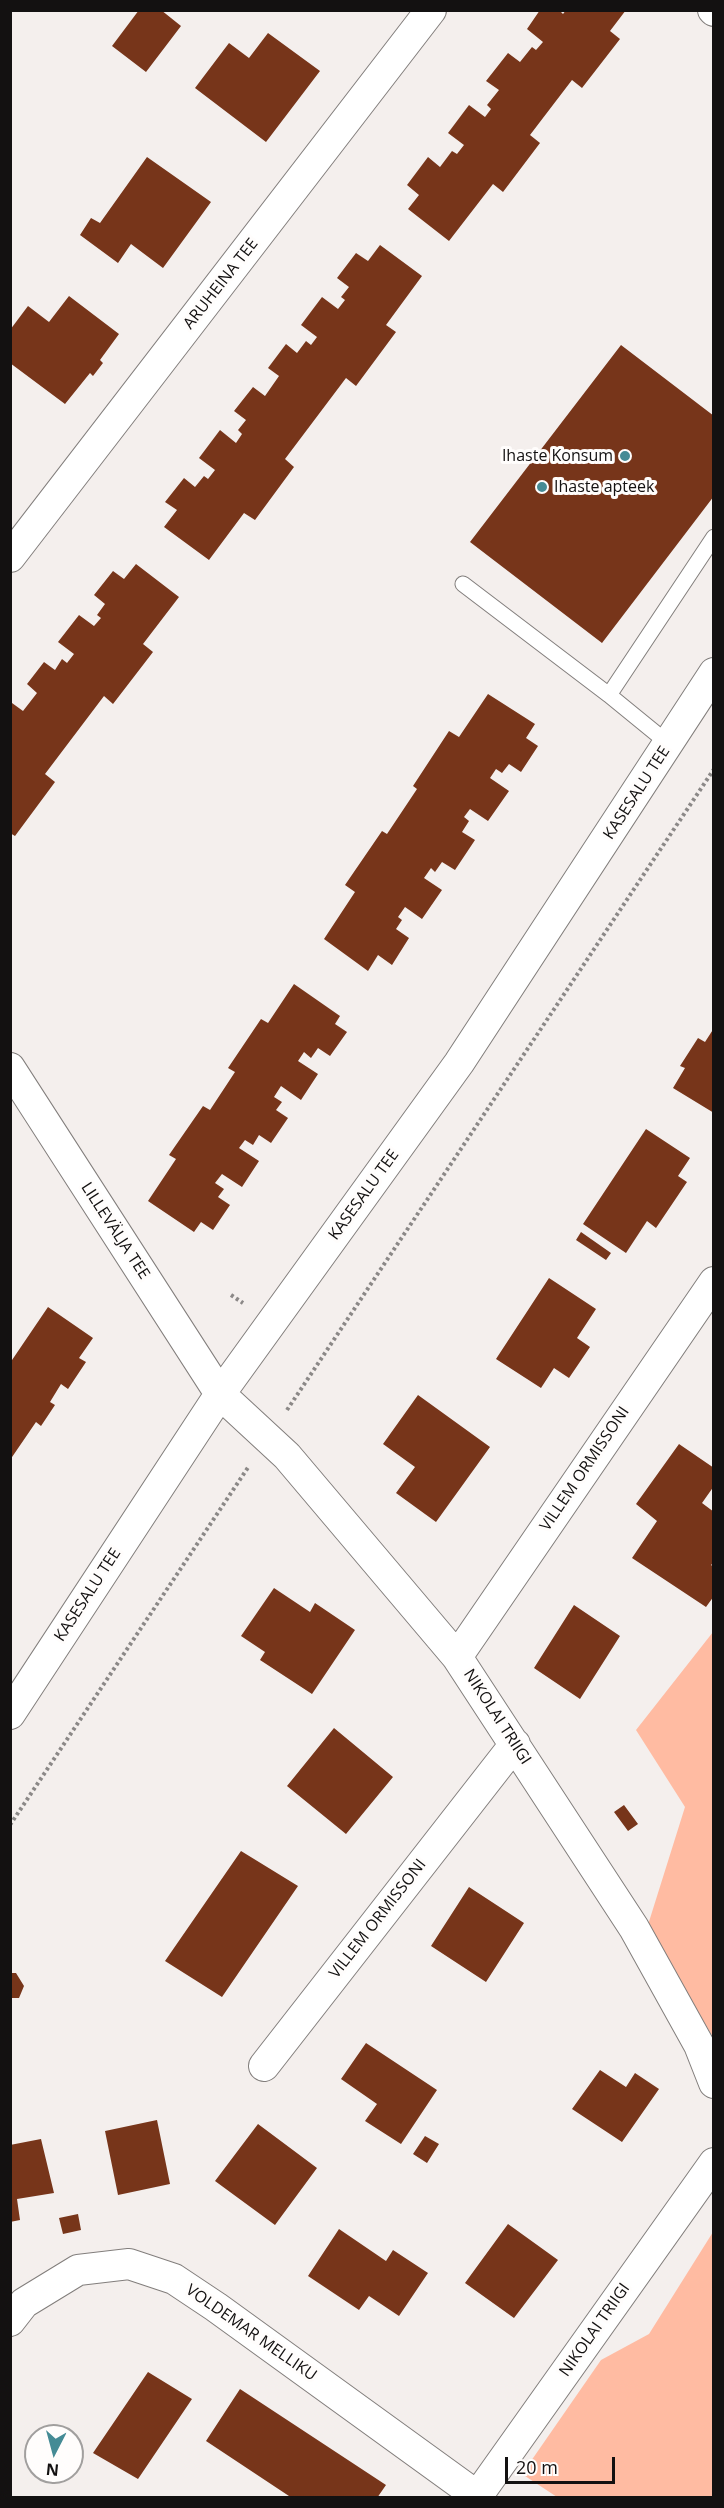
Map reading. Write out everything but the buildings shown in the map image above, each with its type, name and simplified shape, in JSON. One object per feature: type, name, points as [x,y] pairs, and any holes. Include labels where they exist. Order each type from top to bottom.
[{"type":"street","name":"ARUHEINA TEE","points":[[10,557],[431,10]]},
{"type":"street","name":"KASESALU TEE","points":[[10,1714],[220,1394],[459,1063],[714,673]]},
{"type":"street","name":"LILLEVÄLJA TEE","points":[[10,1068],[220,1394]]},
{"type":"street","name":"VILLEM ORMISSONI","points":[[457,1657],[714,1282]]},
{"type":"street","name":"NIKOLAI TRIIGI","points":[[220,1394],[287,1456],[457,1657],[633,1928],[699,2045],[714,2083]]},
{"type":"street","name":"VILLEM ORMISSONI","points":[[264,2066],[515,1744]]},
{"type":"street","name":"NIKOLAI TRIIGI","points":[[477,2497],[714,2163]]},
{"type":"street","name":"VOLDEMAR MELLIKU","points":[[10,2321],[24,2303],[78,2270],[129,2264],[174,2279],[216,2307],[477,2497]]},
{"type":"lane","points":[[609,695],[714,537]]},
{"type":"lane","points":[[463,584],[609,695],[669,744]]},
{"type":"path","points":[[10,1825],[714,769]]},
{"type":"shaded area","points":[[713,1632],[713,2037],[647,1928],[685,1807],[636,1730]]},
{"type":"shaded area","points":[[713,2232],[713,2497],[557,2497],[522,2474],[601,2360],[649,2334]]},
{"type":"place","name":"Ihaste Konsum","points":[[625,456]]},
{"type":"place","name":"Ihaste apteek","points":[[542,487]]}]
